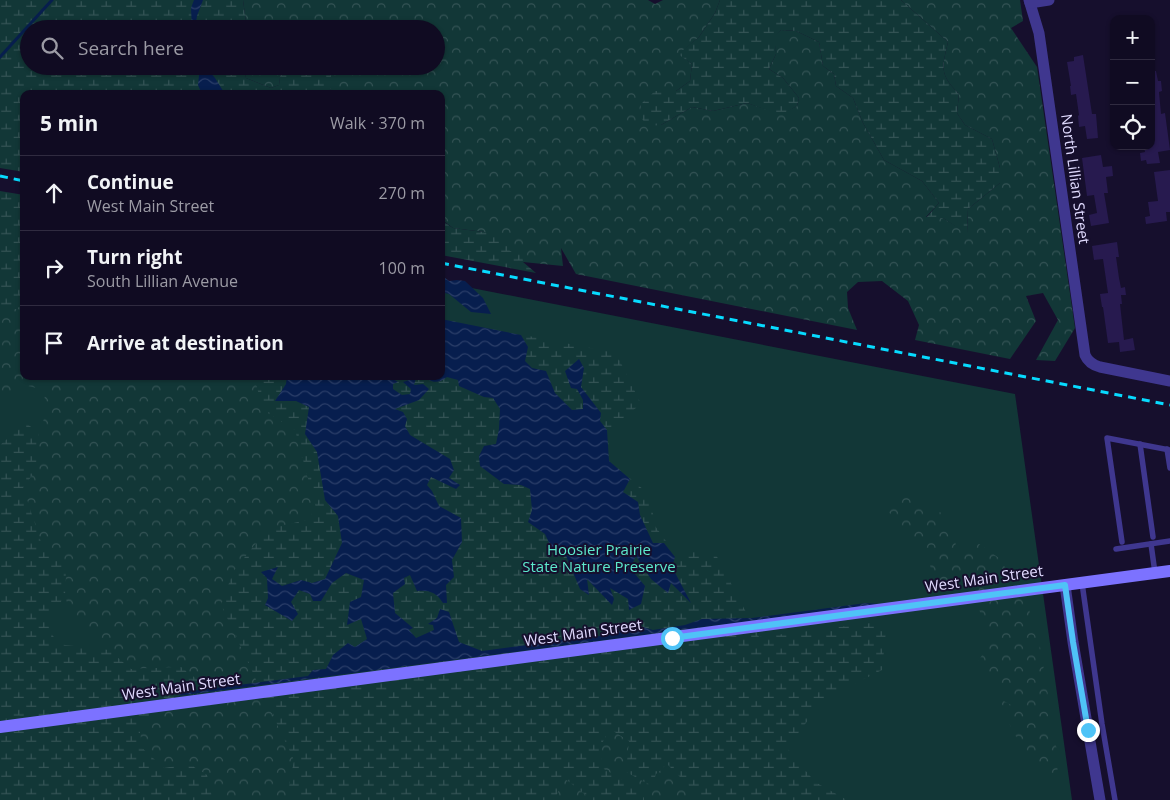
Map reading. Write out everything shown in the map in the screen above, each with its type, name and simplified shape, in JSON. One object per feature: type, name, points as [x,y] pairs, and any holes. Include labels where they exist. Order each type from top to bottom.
[{"type":"street","points":[[1029,1],[1049,0]]},
{"type":"street","name":"North Lillian Street","points":[[1029,1],[1039,33],[1085,355],[1090,362],[1100,367],[1170,382]]},
{"type":"street","name":"West Main Street","points":[[0,727],[1170,571]]},
{"type":"street","points":[[1065,585],[1074,652],[1100,800]]},
{"type":"lane","points":[[1122,542],[1106,438],[1169,450],[1170,468]]},
{"type":"lane","points":[[1140,444],[1153,537]]},
{"type":"lane","points":[[1116,549],[1170,542]]},
{"type":"lane","points":[[1151,544],[1155,573]]},
{"type":"lane","points":[[1082,583],[1115,800]]},
{"type":"green space","points":[[0,0],[243,0],[246,20],[20,20],[20,75],[246,75],[246,78],[271,88],[279,85],[280,75],[331,75],[330,90],[20,90],[20,171],[0,168]]},
{"type":"green space","points":[[243,0],[648,0],[655,4],[663,0],[720,0],[715,13],[699,37],[679,54],[692,64],[690,81],[676,91],[655,91],[661,125],[692,107],[713,111],[747,103],[781,114],[797,106],[799,98],[783,78],[769,69],[776,54],[774,36],[781,30],[796,31],[819,42],[823,66],[834,74],[836,86],[853,98],[863,123],[884,160],[922,181],[939,203],[926,217],[943,218],[967,233],[968,209],[1000,183],[1000,168],[992,139],[965,125],[957,113],[959,94],[948,81],[944,70],[944,58],[948,42],[901,0],[1020,0],[1023,21],[1011,28],[1037,67],[1075,328],[1055,361],[1036,360],[1058,320],[1043,293],[1026,296],[1036,321],[1010,359],[915,340],[919,325],[908,301],[882,281],[858,282],[847,292],[848,308],[857,330],[576,274],[561,248],[563,266],[523,262],[484,232],[453,228],[445,222],[445,90],[330,90],[330,75],[445,75],[445,20],[246,20]]},
{"type":"green space","points":[[720,0],[901,0],[948,42],[944,58],[944,70],[948,81],[959,94],[957,113],[965,125],[992,139],[1000,168],[1000,183],[968,209],[967,234],[943,218],[926,218],[939,203],[922,181],[884,160],[863,123],[853,98],[836,86],[834,74],[823,66],[819,42],[796,31],[781,30],[775,36],[776,54],[769,69],[783,78],[799,98],[797,106],[781,115],[747,103],[713,111],[692,107],[661,125],[647,126],[640,116],[641,104],[655,91],[676,91],[690,81],[692,64],[678,54],[699,37],[715,13]]},
{"type":"green space","points":[[246,75],[280,75],[279,85],[271,88],[246,78]]},
{"type":"green space","points":[[0,191],[20,194],[20,310],[0,307]]},
{"type":"green space","name":"Hoosier Prairie State Nature Preserve","points":[[0,195],[20,198],[20,380],[445,380],[445,283],[1015,394],[1072,800],[0,800]]},
{"type":"green space","points":[[445,223],[453,228],[484,232],[503,238],[510,251],[522,253],[523,262],[536,273],[445,256]]},
{"type":"green space","points":[[0,307],[20,310],[20,380],[255,380],[263,410],[295,430],[316,508],[307,520],[267,529],[221,605],[294,760],[289,787],[309,800],[213,800],[207,775],[189,764],[164,768],[142,748],[139,725],[207,688],[181,667],[131,669],[109,650],[74,625],[65,596],[66,568],[41,542],[23,488],[36,470],[39,433],[46,413],[44,390],[24,385],[0,397]]},
{"type":"green space","points":[[445,320],[616,353],[641,404],[608,430],[609,461],[650,495],[655,526],[674,552],[714,551],[759,637],[887,621],[882,670],[824,699],[787,748],[815,782],[847,800],[703,800],[667,764],[656,774],[652,786],[626,772],[629,741],[610,729],[600,747],[602,768],[644,794],[644,800],[592,800],[563,777],[555,800],[309,800],[289,787],[294,760],[221,605],[233,572],[267,529],[307,520],[316,508],[295,430],[263,410],[255,380],[445,380]]},
{"type":"green space","points":[[26,423],[39,433],[36,470],[23,488],[41,542],[66,568],[65,596],[47,623],[57,644],[109,650],[131,669],[181,667],[207,687],[139,725],[142,748],[164,768],[189,764],[207,775],[213,800],[0,800],[0,445]]},
{"type":"green space","points":[[909,494],[948,517],[956,537],[955,554],[979,544],[999,558],[1027,601],[1045,663],[1041,675],[1046,681],[1050,710],[1046,721],[1058,751],[1057,783],[1023,750],[1010,725],[1000,699],[1015,707],[1011,696],[993,675],[981,671],[978,661],[999,631],[987,629],[978,607],[979,584],[934,581],[925,545],[913,546],[883,504]]},
{"type":"green space","points":[[610,728],[629,741],[656,774],[667,764],[703,800],[644,800],[644,793],[602,768],[600,747]]},
{"type":"green space","points":[[563,777],[592,800],[555,800]]},
{"type":"water","points":[[194,0],[203,0],[196,20],[192,20],[191,8]]},
{"type":"water","points":[[199,75],[212,75],[222,90],[200,90],[198,85]]},
{"type":"water","points":[[445,278],[449,281],[465,281],[483,298],[491,314],[471,312],[449,294],[445,293]]},
{"type":"water","points":[[445,320],[521,335],[528,347],[525,361],[532,368],[546,371],[555,393],[572,410],[583,409],[583,400],[577,389],[571,388],[565,371],[579,359],[584,368],[581,387],[601,413],[600,421],[607,430],[609,461],[630,479],[623,492],[638,502],[640,515],[653,543],[664,543],[675,557],[672,567],[691,603],[671,583],[668,593],[651,579],[636,556],[630,568],[645,586],[641,604],[629,610],[628,599],[610,588],[614,599],[612,605],[587,579],[589,595],[580,589],[564,551],[551,547],[545,534],[528,522],[532,510],[530,489],[521,485],[504,484],[480,466],[479,456],[484,446],[496,444],[500,409],[493,398],[484,397],[459,386],[458,380],[445,378]]},
{"type":"water","points":[[286,380],[395,380],[398,382],[393,384],[393,389],[402,395],[410,394],[411,389],[403,382],[415,380],[414,385],[423,384],[429,389],[419,400],[395,409],[403,412],[407,419],[405,426],[410,435],[450,459],[454,470],[449,478],[460,485],[456,489],[431,477],[427,485],[439,506],[461,518],[462,542],[452,560],[454,577],[446,585],[447,603],[443,603],[438,596],[432,593],[417,591],[410,575],[404,578],[405,584],[393,593],[395,613],[413,628],[409,630],[416,638],[434,630],[433,625],[428,624],[437,618],[440,609],[449,612],[459,642],[482,651],[527,645],[529,640],[537,637],[549,641],[611,635],[636,625],[653,630],[685,625],[702,619],[752,618],[866,603],[879,604],[178,696],[183,692],[308,676],[313,670],[326,669],[333,655],[348,643],[355,647],[367,639],[361,619],[347,625],[350,602],[361,597],[364,580],[346,573],[332,583],[321,601],[313,601],[310,594],[299,590],[291,602],[298,614],[292,621],[265,605],[268,598],[267,578],[261,572],[278,567],[272,579],[282,586],[301,580],[312,583],[325,579],[342,543],[338,516],[325,500],[317,452],[305,434],[309,407],[296,401],[275,401]]},
{"type":"building","points":[[1083,55],[1092,114],[1096,114],[1098,138],[1087,139],[1085,126],[1079,127],[1076,94],[1071,95],[1067,62],[1074,61],[1074,57]]},
{"type":"building","points":[[1156,71],[1158,81],[1161,81],[1162,91],[1159,92],[1161,114],[1165,113],[1170,150],[1158,152],[1160,163],[1147,164],[1146,160],[1141,161],[1140,153],[1145,152],[1145,150],[1155,150]]},
{"type":"building","points":[[1101,155],[1103,167],[1112,166],[1113,176],[1106,177],[1108,193],[1104,193],[1109,223],[1091,226],[1089,215],[1097,213],[1094,195],[1087,196],[1082,158]]},
{"type":"building","points":[[1170,170],[1170,212],[1166,212],[1167,221],[1146,224],[1145,217],[1150,216],[1148,202],[1158,201],[1154,172]]},
{"type":"building","points":[[1117,242],[1119,257],[1116,257],[1119,278],[1121,288],[1125,287],[1126,295],[1121,295],[1122,304],[1120,304],[1124,340],[1133,338],[1135,350],[1120,352],[1119,342],[1108,343],[1100,294],[1108,293],[1103,259],[1094,260],[1092,246]]},
{"type":"waterway","points":[[34,20],[52,0]]},
{"type":"waterway","points":[[0,57],[20,35]]},
{"type":"railway","points":[[0,176],[20,180]]},
{"type":"railway","points":[[445,264],[1170,405]]},
{"type":"route","points":[[672,638],[1065,585],[1088,730]]}]
